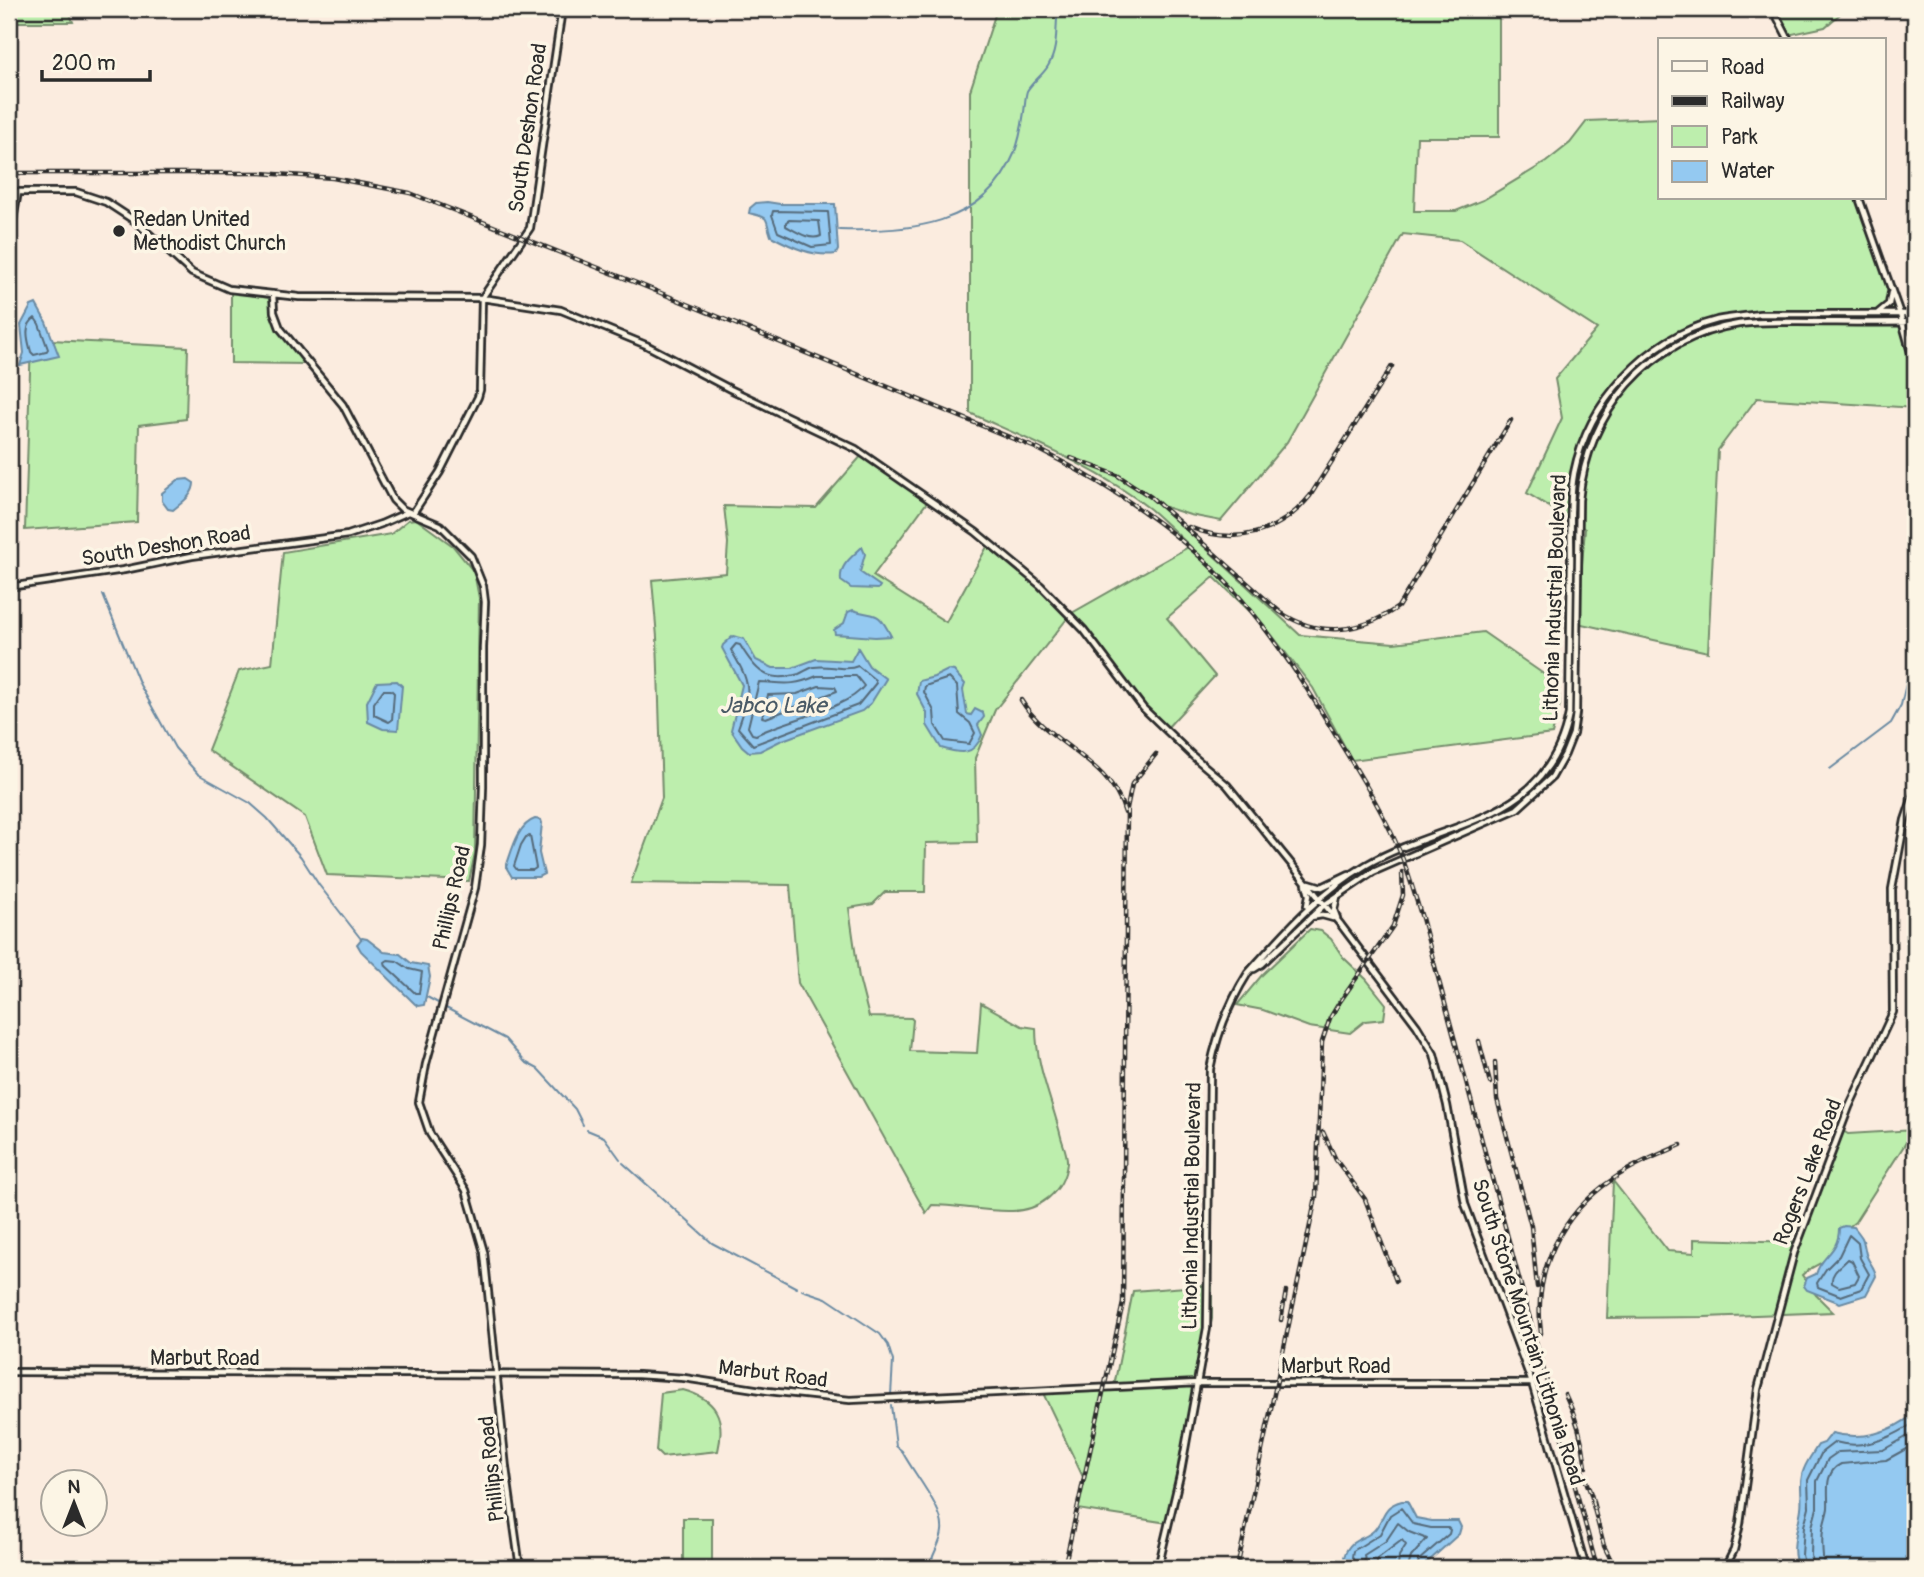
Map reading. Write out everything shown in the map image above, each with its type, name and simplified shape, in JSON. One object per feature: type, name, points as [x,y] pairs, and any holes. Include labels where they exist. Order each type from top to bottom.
[{"type":"main road","name":"South Deshon Road","points":[[482,298],[530,228],[562,9]]},
{"type":"main road","points":[[1773,9],[1788,38]]},
{"type":"main road","name":"South Stone Mountain Lithonia Road","points":[[9,192],[75,192],[106,202],[135,221],[192,273],[229,289],[317,297],[482,298],[561,310],[646,345],[730,389],[856,449],[976,532],[1064,607],[1143,708],[1227,785],[1341,925],[1417,1026],[1434,1054],[1447,1105],[1465,1204],[1532,1383],[1586,1568]]},
{"type":"main road","points":[[9,242],[18,192]]},
{"type":"main road","points":[[1860,200],[1900,314],[1915,367]]},
{"type":"main road","points":[[1875,314],[1887,306],[1892,292]]},
{"type":"main road","name":"Phillips Road","points":[[273,295],[274,312],[280,328],[343,405],[397,506],[440,525],[467,550],[478,570],[485,598],[480,861],[475,888],[426,1064],[419,1102],[430,1134],[466,1190],[484,1252],[520,1568]]},
{"type":"main road","points":[[411,512],[417,509],[440,472],[478,397],[482,298]]},
{"type":"main road","name":"Lithonia Industrial Boulevard","points":[[1158,1568],[1198,1383],[1207,1328],[1210,1069],[1216,1037],[1234,996],[1248,973],[1318,897],[1369,863],[1520,798],[1541,778],[1557,755],[1569,714],[1574,473],[1591,424],[1605,400],[1638,363],[1665,343],[1716,321],[1760,314],[1915,314]]},
{"type":"main road","name":"Lithonia Industrial Boulevard","points":[[1248,973],[1262,964],[1340,892],[1373,872],[1517,809],[1552,777],[1573,734],[1576,713],[1581,475],[1598,426],[1616,399],[1654,360],[1696,335],[1738,324],[1915,325]]},
{"type":"main road","points":[[1908,344],[1915,325]]},
{"type":"main road","name":"South Deshon Road","points":[[9,587],[124,570],[192,556],[348,535],[411,512]]},
{"type":"main road","points":[[1571,586],[1578,586]]},
{"type":"main road","name":"Rogers Lake Road","points":[[1726,1568],[1734,1550],[1740,1524],[1758,1390],[1794,1253],[1849,1107],[1893,1012],[1892,889],[1903,829],[1915,791]]},
{"type":"main road","points":[[1304,880],[1313,886],[1322,887],[1357,871]]},
{"type":"main road","points":[[1304,880],[1309,895],[1307,908]]},
{"type":"main road","points":[[1340,892],[1334,909],[1341,925]]},
{"type":"main road","points":[[1310,917],[1322,915],[1335,919]]},
{"type":"main road","name":"Marbut Road","points":[[9,1372],[638,1375],[684,1378],[850,1400],[1198,1383],[1532,1383]]},
{"type":"green space","points":[[9,9],[68,9],[73,22],[9,22]]},
{"type":"green space","points":[[997,9],[1499,9],[1499,137],[1417,137],[1414,211],[1456,211],[1483,200],[1546,162],[1570,143],[1587,121],[1658,118],[1658,200],[1864,200],[1908,333],[1915,343],[1915,408],[1757,398],[1718,450],[1708,652],[1577,623],[1585,529],[1527,493],[1562,418],[1555,379],[1597,329],[1460,240],[1403,234],[1287,442],[1221,521],[1159,505],[1300,635],[1394,643],[1483,632],[1558,684],[1560,704],[1552,734],[1352,760],[1313,688],[1264,625],[1214,577],[1167,618],[1215,676],[1166,729],[1139,706],[1099,645],[1070,615],[995,710],[975,758],[977,842],[926,843],[925,892],[885,892],[873,904],[849,908],[859,978],[869,1017],[911,1018],[910,1051],[977,1053],[981,1003],[1022,1026],[1036,1028],[1042,1070],[1067,1157],[1061,1183],[1049,1198],[1032,1208],[1012,1211],[932,1205],[926,1213],[798,983],[790,885],[631,883],[662,798],[657,637],[652,580],[726,573],[728,543],[724,506],[816,508],[862,455],[930,498],[873,576],[946,622],[989,543],[1070,614],[1190,546],[1150,509],[1108,480],[970,413],[970,91]]},
{"type":"green space","points":[[1770,9],[1846,9],[1825,27],[1788,35]]},
{"type":"green space","points":[[231,292],[269,298],[276,327],[305,364],[231,363]]},
{"type":"green space","points":[[31,339],[188,347],[186,419],[139,425],[137,522],[25,530]]},
{"type":"green space","points":[[416,519],[453,546],[474,572],[479,598],[475,853],[469,881],[327,875],[305,817],[208,750],[239,671],[272,664],[283,552],[391,534],[408,520]]},
{"type":"green space","points":[[1310,929],[1321,931],[1331,939],[1343,957],[1366,979],[1386,1004],[1384,1019],[1365,1021],[1350,1033],[1309,1027],[1263,1010],[1237,1005],[1262,975]]},
{"type":"green space","points":[[1840,1129],[1848,1134],[1914,1130],[1832,1254],[1802,1275],[1816,1295],[1833,1312],[1607,1318],[1613,1181],[1668,1251],[1694,1253],[1694,1239],[1800,1242]]},
{"type":"green space","points":[[1212,1285],[1212,1319],[1168,1523],[1077,1509],[1083,1477],[1042,1391],[1114,1386],[1133,1291]]},
{"type":"green space","points":[[683,1390],[704,1399],[716,1411],[721,1428],[718,1451],[662,1457],[656,1451],[661,1393]]},
{"type":"green space","points":[[683,1518],[712,1518],[712,1568],[683,1568]]},
{"type":"water","points":[[756,203],[835,204],[836,254],[810,253],[771,236],[766,219],[749,213]]},
{"type":"water","points":[[36,304],[59,356],[20,365],[24,353],[21,325],[31,306]]},
{"type":"water","points":[[188,479],[194,483],[189,495],[173,510],[168,509],[162,501],[162,493],[178,480]]},
{"type":"water","points":[[862,547],[865,554],[860,572],[880,586],[878,589],[851,588],[841,581],[844,566]]},
{"type":"water","points":[[853,610],[879,618],[891,636],[835,634],[834,630],[844,623],[848,612]]},
{"type":"water","name":"Jabco Lake","points":[[733,636],[744,639],[756,660],[773,668],[792,668],[816,659],[851,661],[858,648],[869,666],[886,679],[871,703],[862,711],[760,751],[749,752],[731,730],[742,685],[722,648]]},
{"type":"water","points":[[948,670],[954,671],[965,684],[963,690],[967,714],[971,715],[975,709],[983,713],[984,717],[978,725],[982,735],[979,742],[966,752],[941,748],[927,725],[927,713],[917,694],[919,681]]},
{"type":"water","points":[[397,681],[402,686],[398,730],[383,729],[368,722],[367,702],[377,682]]},
{"type":"water","points":[[535,819],[541,820],[542,823],[539,853],[544,874],[538,877],[512,877],[506,867],[513,846],[519,833]]},
{"type":"water","points":[[362,938],[384,952],[400,954],[411,963],[428,966],[430,977],[424,1005],[415,1004],[361,951],[357,944]]},
{"type":"water","points":[[1854,1227],[1860,1235],[1876,1276],[1866,1295],[1840,1303],[1807,1290],[1804,1286],[1807,1278],[1816,1274],[1836,1243],[1839,1228]]},
{"type":"water","points":[[1915,1413],[1915,1568],[1799,1568],[1794,1546],[1801,1508],[1801,1479],[1805,1466],[1818,1445],[1824,1443],[1832,1433],[1854,1436],[1875,1434],[1896,1426]]},
{"type":"water","points":[[1407,1501],[1416,1518],[1458,1521],[1461,1527],[1459,1534],[1421,1568],[1354,1568],[1347,1563],[1344,1557],[1351,1545],[1372,1532],[1388,1508]]},
{"type":"waterway","points":[[839,230],[917,226],[964,211],[984,197],[1001,178],[1014,154],[1027,91],[1046,69],[1054,52],[1058,9]]},
{"type":"waterway","points":[[103,595],[140,685],[175,748],[198,774],[250,803],[267,818],[301,857],[361,939]]},
{"type":"waterway","points":[[1830,769],[1891,723],[1901,705],[1907,680],[1915,671]]},
{"type":"waterway","points":[[427,997],[440,1004]]},
{"type":"waterway","points":[[446,1008],[505,1039],[525,1062],[538,1069],[575,1109],[583,1125]]},
{"type":"waterway","points":[[587,1130],[604,1137],[620,1159]]},
{"type":"waterway","points":[[623,1163],[712,1243],[797,1288]]},
{"type":"waterway","points":[[802,1290],[826,1298],[880,1334],[888,1345],[893,1361],[891,1395]]},
{"type":"waterway","points":[[891,1405],[896,1446],[902,1451],[927,1491],[942,1522],[941,1536],[930,1568]]},
{"type":"railway","points":[[9,173],[261,173],[333,178],[410,193],[639,284],[1038,449],[1121,496],[1197,554],[1242,600],[1292,666],[1370,793],[1400,852],[1422,918],[1597,1568]]},
{"type":"railway","points":[[1189,527],[1206,533],[1239,536],[1270,528],[1298,509],[1310,496],[1392,366]]},
{"type":"railway","points":[[1071,458],[1117,475],[1151,497],[1280,612],[1310,626],[1340,629],[1369,622],[1398,607],[1511,420]]},
{"type":"railway","points":[[1021,700],[1033,716],[1093,765],[1106,779],[1117,794],[1125,813]]},
{"type":"railway","points":[[1064,1568],[1123,1303],[1127,808],[1132,784],[1156,754]]},
{"type":"railway","points":[[1237,1568],[1316,1197],[1322,1042],[1330,1018],[1339,1003],[1393,926],[1403,895],[1402,872]]},
{"type":"railway","points":[[1479,1041],[1490,1083]]},
{"type":"railway","points":[[1495,1062],[1497,1099],[1531,1226],[1537,1287]]},
{"type":"railway","points":[[1323,1132],[1336,1160],[1365,1199],[1396,1281]]},
{"type":"railway","points":[[1541,1333],[1542,1287],[1554,1246],[1565,1226],[1595,1193],[1613,1179],[1681,1145]]},
{"type":"railway","points":[[1281,1320],[1286,1291]]},
{"type":"railway","points":[[1565,1394],[1579,1429],[1586,1467]]},
{"type":"railway","points":[[1574,1450],[1595,1510]]},
{"type":"railway","points":[[1592,1501],[1604,1546],[1615,1568]]},
{"type":"place","name":"Redan United Methodist Church","points":[[119,231]]}]
